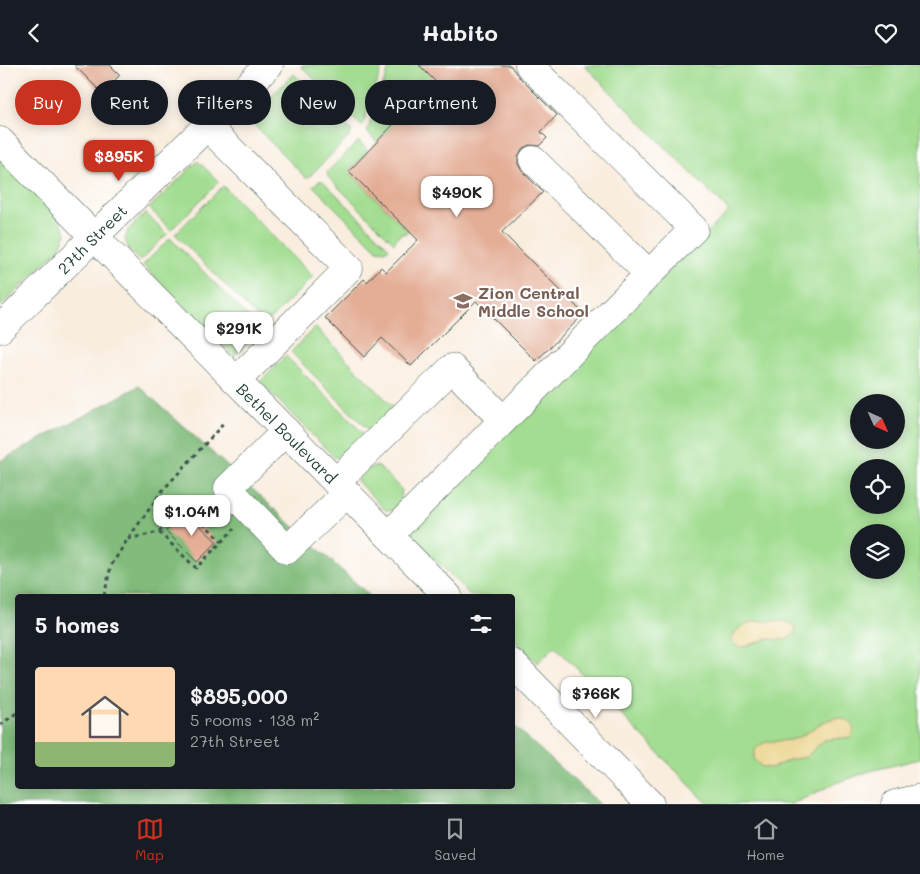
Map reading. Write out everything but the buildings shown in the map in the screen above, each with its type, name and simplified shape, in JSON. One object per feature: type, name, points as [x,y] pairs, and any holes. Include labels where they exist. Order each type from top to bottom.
[{"type":"street","name":"27th Street","points":[[0,329],[269,65]]},
{"type":"street","points":[[389,535],[694,229],[530,65]]},
{"type":"street","points":[[207,126],[349,268],[236,381]]},
{"type":"street","name":"Bethel Boulevard","points":[[0,141],[446,594]]},
{"type":"street","points":[[533,160],[648,274]]},
{"type":"street","points":[[286,431],[228,488],[287,550],[341,488],[452,368],[503,420]]},
{"type":"street","points":[[515,666],[650,804]]},
{"type":"street","points":[[895,804],[920,798]]},
{"type":"path","points":[[104,594],[111,566],[127,540],[164,490],[225,422]]},
{"type":"path","points":[[127,540],[159,532],[185,504],[222,542]]},
{"type":"path","points":[[159,532],[196,568],[251,512]]},
{"type":"path","points":[[0,725],[15,714]]},
{"type":"green space","points":[[383,65],[378,80],[365,80],[365,118],[362,127],[355,120],[355,80],[315,80],[301,66]]},
{"type":"green space","points":[[390,65],[419,65],[437,79],[436,80],[385,80]]},
{"type":"green space","points":[[584,65],[920,65],[920,759],[870,771],[836,783],[792,804],[708,804],[555,646],[537,663],[515,640],[515,594],[469,594],[412,537],[410,529],[729,211]]},
{"type":"green space","points":[[294,74],[300,80],[288,80]]},
{"type":"green space","points":[[281,87],[281,125],[346,125],[351,130],[350,136],[307,179],[254,125],[271,125],[271,96]]},
{"type":"green space","points":[[369,125],[393,125],[377,142],[367,132]]},
{"type":"green space","points":[[359,141],[368,151],[349,171],[409,232],[399,235],[394,243],[328,177],[327,172]]},
{"type":"green space","points":[[0,157],[58,216],[66,233],[59,249],[0,307]]},
{"type":"green space","points":[[198,161],[219,182],[171,230],[149,208]]},
{"type":"green space","points":[[319,181],[323,181],[389,248],[385,251],[377,250],[313,186]]},
{"type":"green space","points":[[223,186],[313,277],[265,325],[175,234]]},
{"type":"green space","points":[[146,213],[167,234],[140,261],[129,250],[125,239],[128,230]]},
{"type":"green space","points":[[170,238],[260,329],[234,356],[143,265]]},
{"type":"green space","points":[[315,327],[394,408],[370,432],[291,352]]},
{"type":"green space","points":[[286,356],[366,436],[345,457],[334,457],[260,382]]},
{"type":"green space","points":[[139,386],[368,594],[15,594],[15,789],[515,789],[515,727],[600,804],[0,804],[0,461]]},
{"type":"green space","points":[[378,466],[402,490],[399,507],[395,511],[385,510],[358,482],[357,478],[364,469]]},
{"type":"sand","points":[[759,621],[785,621],[794,625],[796,633],[785,640],[768,639],[743,647],[735,646],[731,639],[733,635],[746,624]]},
{"type":"sand","points":[[835,718],[844,719],[851,723],[854,728],[851,737],[824,740],[806,757],[789,760],[772,768],[762,767],[754,760],[757,747],[771,741],[794,739]]},
{"type":"place","name":"Zion Central Middle School","points":[[463,301]]}]
